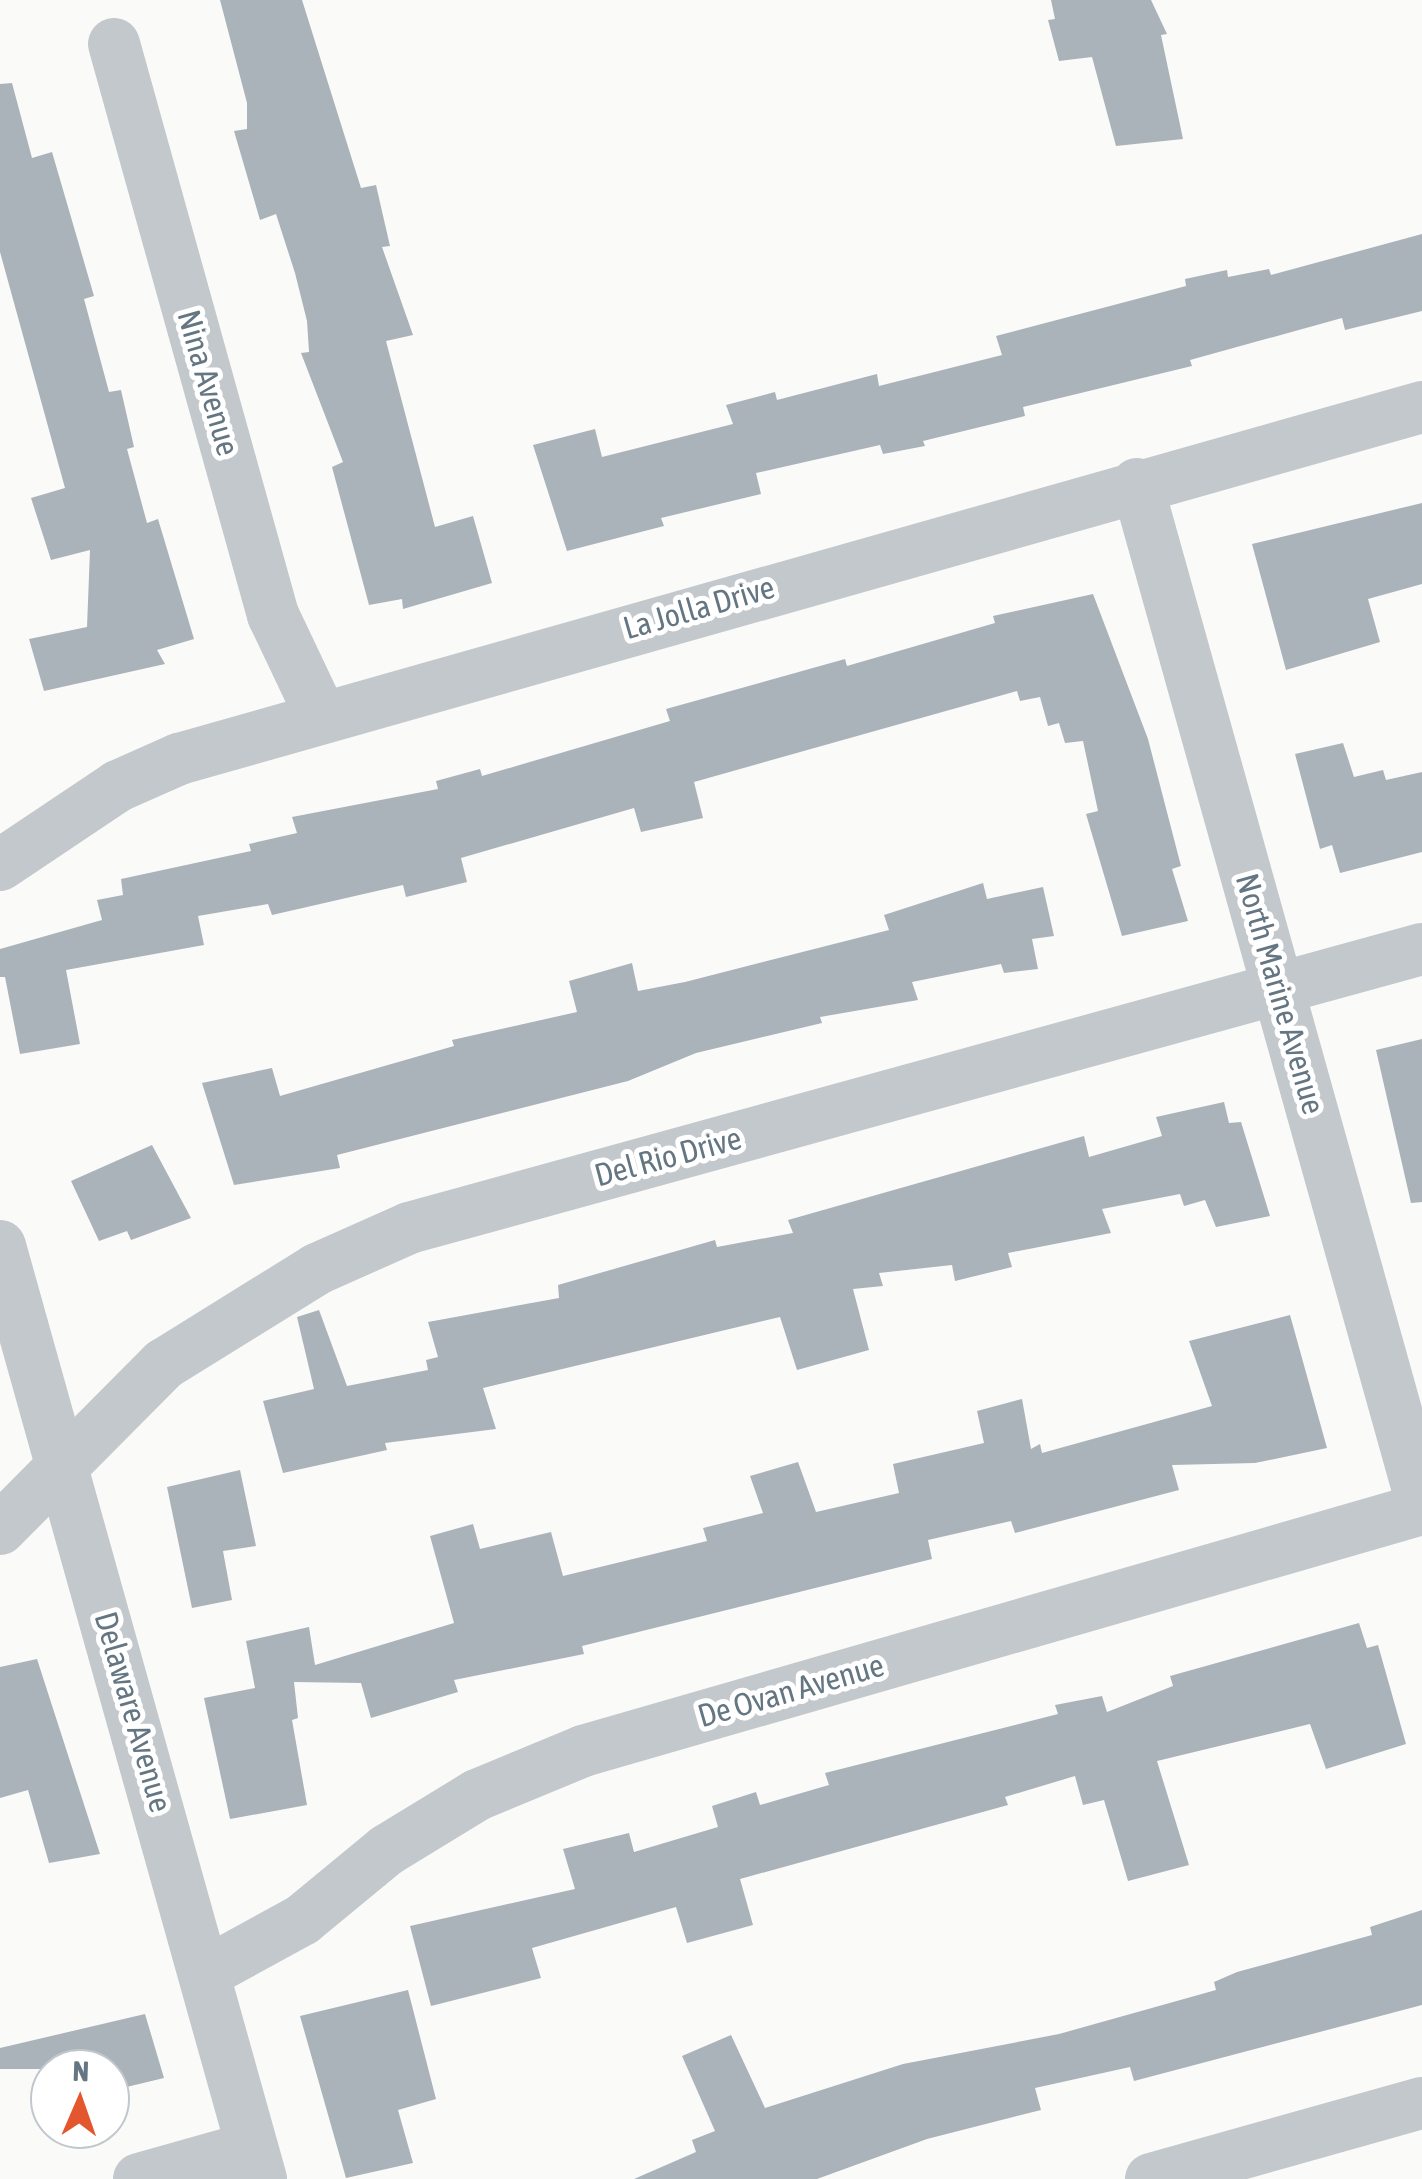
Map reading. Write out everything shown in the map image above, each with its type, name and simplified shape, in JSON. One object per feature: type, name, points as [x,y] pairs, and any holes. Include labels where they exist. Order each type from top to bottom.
[{"type":"street","name":"Nina Avenue","points":[[114,44],[273,615],[321,716]]},
{"type":"street","name":"La Jolla Drive","points":[[0,864],[118,786],[180,759],[1137,484],[1422,407]]},
{"type":"street","name":"North Marine Avenue","points":[[1137,484],[1422,1506]]},
{"type":"street","name":"Del Rio Drive","points":[[0,1528],[164,1364],[317,1269],[409,1228],[1422,949]]},
{"type":"street","name":"Delaware Avenue","points":[[0,1246],[257,2163]]},
{"type":"street","name":"De Ovan Avenue","points":[[205,1973],[302,1920],[387,1850],[477,1796],[583,1751],[1422,1506]]},
{"type":"street","points":[[1152,2179],[1422,2103]]},
{"type":"street","points":[[139,2179],[257,2163]]},
{"type":"building","points":[[220,0],[302,0],[361,188],[376,185],[390,246],[382,247],[413,335],[386,341],[435,527],[473,516],[492,583],[403,609],[402,599],[369,605],[332,467],[343,462],[301,353],[309,352],[307,321],[295,273],[276,214],[260,220],[234,131],[247,129],[247,103]]},
{"type":"building","points":[[1051,0],[1151,0],[1167,34],[1161,35],[1183,139],[1116,146],[1092,57],[1059,61],[1048,20],[1055,19]]},
{"type":"building","points":[[12,83],[32,158],[52,152],[94,296],[84,299],[109,392],[121,390],[134,447],[127,449],[147,523],[158,519],[194,639],[157,650],[165,664],[44,691],[29,639],[87,627],[90,550],[51,560],[31,498],[65,488],[0,252],[0,84]]},
{"type":"building","points":[[1422,234],[1422,311],[1345,330],[1342,318],[1190,360],[1192,366],[1023,407],[1025,416],[923,441],[925,446],[883,454],[880,445],[756,473],[761,494],[661,518],[664,526],[567,551],[533,445],[595,429],[602,457],[733,424],[726,405],[775,392],[777,400],[877,374],[879,386],[1002,355],[996,336],[1186,286],[1185,279],[1227,270],[1228,277],[1269,269],[1271,275]]},
{"type":"building","points":[[1422,503],[1422,584],[1368,599],[1380,642],[1286,670],[1252,544]]},
{"type":"building","points":[[1093,594],[1148,739],[1181,866],[1172,869],[1188,921],[1122,936],[1086,814],[1098,811],[1083,741],[1065,743],[1059,723],[1048,726],[1040,697],[1020,701],[1017,691],[694,782],[703,818],[641,832],[634,808],[461,858],[467,882],[406,897],[403,885],[272,915],[268,904],[198,916],[204,945],[66,970],[80,1044],[20,1054],[5,977],[0,977],[0,949],[102,920],[97,900],[123,895],[121,879],[251,851],[249,844],[297,833],[292,817],[438,789],[436,781],[480,769],[482,776],[670,721],[666,709],[845,659],[847,666],[995,623],[993,616]]},
{"type":"building","points":[[1343,743],[1354,777],[1383,770],[1386,780],[1422,772],[1422,852],[1340,873],[1332,845],[1320,849],[1295,754]]},
{"type":"building","points":[[983,883],[987,899],[1043,887],[1054,936],[1032,939],[1038,969],[1004,973],[1001,964],[912,982],[918,1000],[820,1017],[822,1023],[696,1053],[628,1081],[337,1155],[340,1168],[234,1185],[202,1083],[272,1068],[280,1096],[454,1046],[452,1040],[577,1012],[569,981],[632,963],[638,991],[685,982],[889,930],[884,915]]},
{"type":"building","points":[[1422,1039],[1422,1202],[1411,1203],[1376,1050]]},
{"type":"building","points":[[1224,1102],[1229,1123],[1241,1122],[1270,1216],[1216,1227],[1205,1200],[1184,1206],[1180,1194],[1102,1209],[1111,1233],[1008,1253],[1012,1267],[955,1281],[952,1265],[879,1273],[883,1286],[853,1289],[869,1350],[797,1370],[780,1317],[483,1388],[496,1429],[385,1443],[387,1450],[283,1473],[263,1401],[314,1389],[297,1317],[319,1310],[347,1386],[428,1370],[426,1360],[438,1357],[428,1322],[559,1298],[558,1285],[715,1240],[717,1247],[793,1233],[788,1220],[1084,1136],[1089,1157],[1162,1136],[1156,1117]]},
{"type":"building","points":[[152,1145],[191,1218],[131,1240],[127,1231],[99,1241],[71,1181]]},
{"type":"building","points":[[1290,1315],[1327,1448],[1255,1463],[1172,1465],[1179,1490],[1015,1533],[1011,1521],[928,1540],[932,1559],[582,1646],[584,1654],[454,1680],[458,1692],[371,1718],[361,1683],[294,1682],[298,1718],[292,1720],[307,1805],[230,1819],[204,1698],[255,1688],[246,1641],[309,1627],[315,1665],[454,1623],[430,1536],[473,1524],[480,1549],[551,1532],[563,1576],[707,1541],[703,1528],[763,1513],[750,1476],[798,1462],[816,1512],[899,1493],[893,1464],[984,1443],[977,1411],[1022,1399],[1031,1449],[1040,1444],[1042,1453],[1212,1406],[1189,1341]]},
{"type":"building","points":[[240,1470],[256,1546],[223,1551],[232,1600],[192,1608],[167,1487]]},
{"type":"building","points":[[1359,1623],[1367,1648],[1378,1645],[1406,1744],[1326,1769],[1310,1724],[1157,1761],[1189,1865],[1128,1881],[1104,1800],[1083,1805],[1075,1776],[1005,1797],[1008,1805],[740,1879],[753,1925],[687,1943],[676,1907],[532,1948],[541,1978],[431,2006],[410,1926],[575,1889],[563,1849],[629,1833],[634,1852],[718,1827],[712,1806],[756,1792],[760,1805],[829,1785],[825,1773],[1058,1714],[1055,1705],[1102,1696],[1107,1712],[1173,1686],[1170,1676]]},
{"type":"building","points":[[37,1659],[100,1854],[49,1863],[28,1790],[0,1798],[0,1667]]},
{"type":"building","points":[[1422,1910],[1422,2005],[1134,2081],[1130,2067],[1035,2088],[1041,2110],[927,2139],[817,2179],[634,2179],[696,2152],[692,2140],[715,2131],[682,2056],[731,2035],[765,2108],[903,2064],[1059,2034],[1216,1990],[1214,1982],[1237,1972],[1372,1935],[1370,1927]]},
{"type":"building","points":[[408,1990],[436,2099],[398,2110],[413,2163],[346,2178],[300,2016]]},
{"type":"building","points":[[145,2014],[164,2078],[130,2086],[130,2049],[30,2049],[30,2069],[0,2069],[0,2048]]}]
